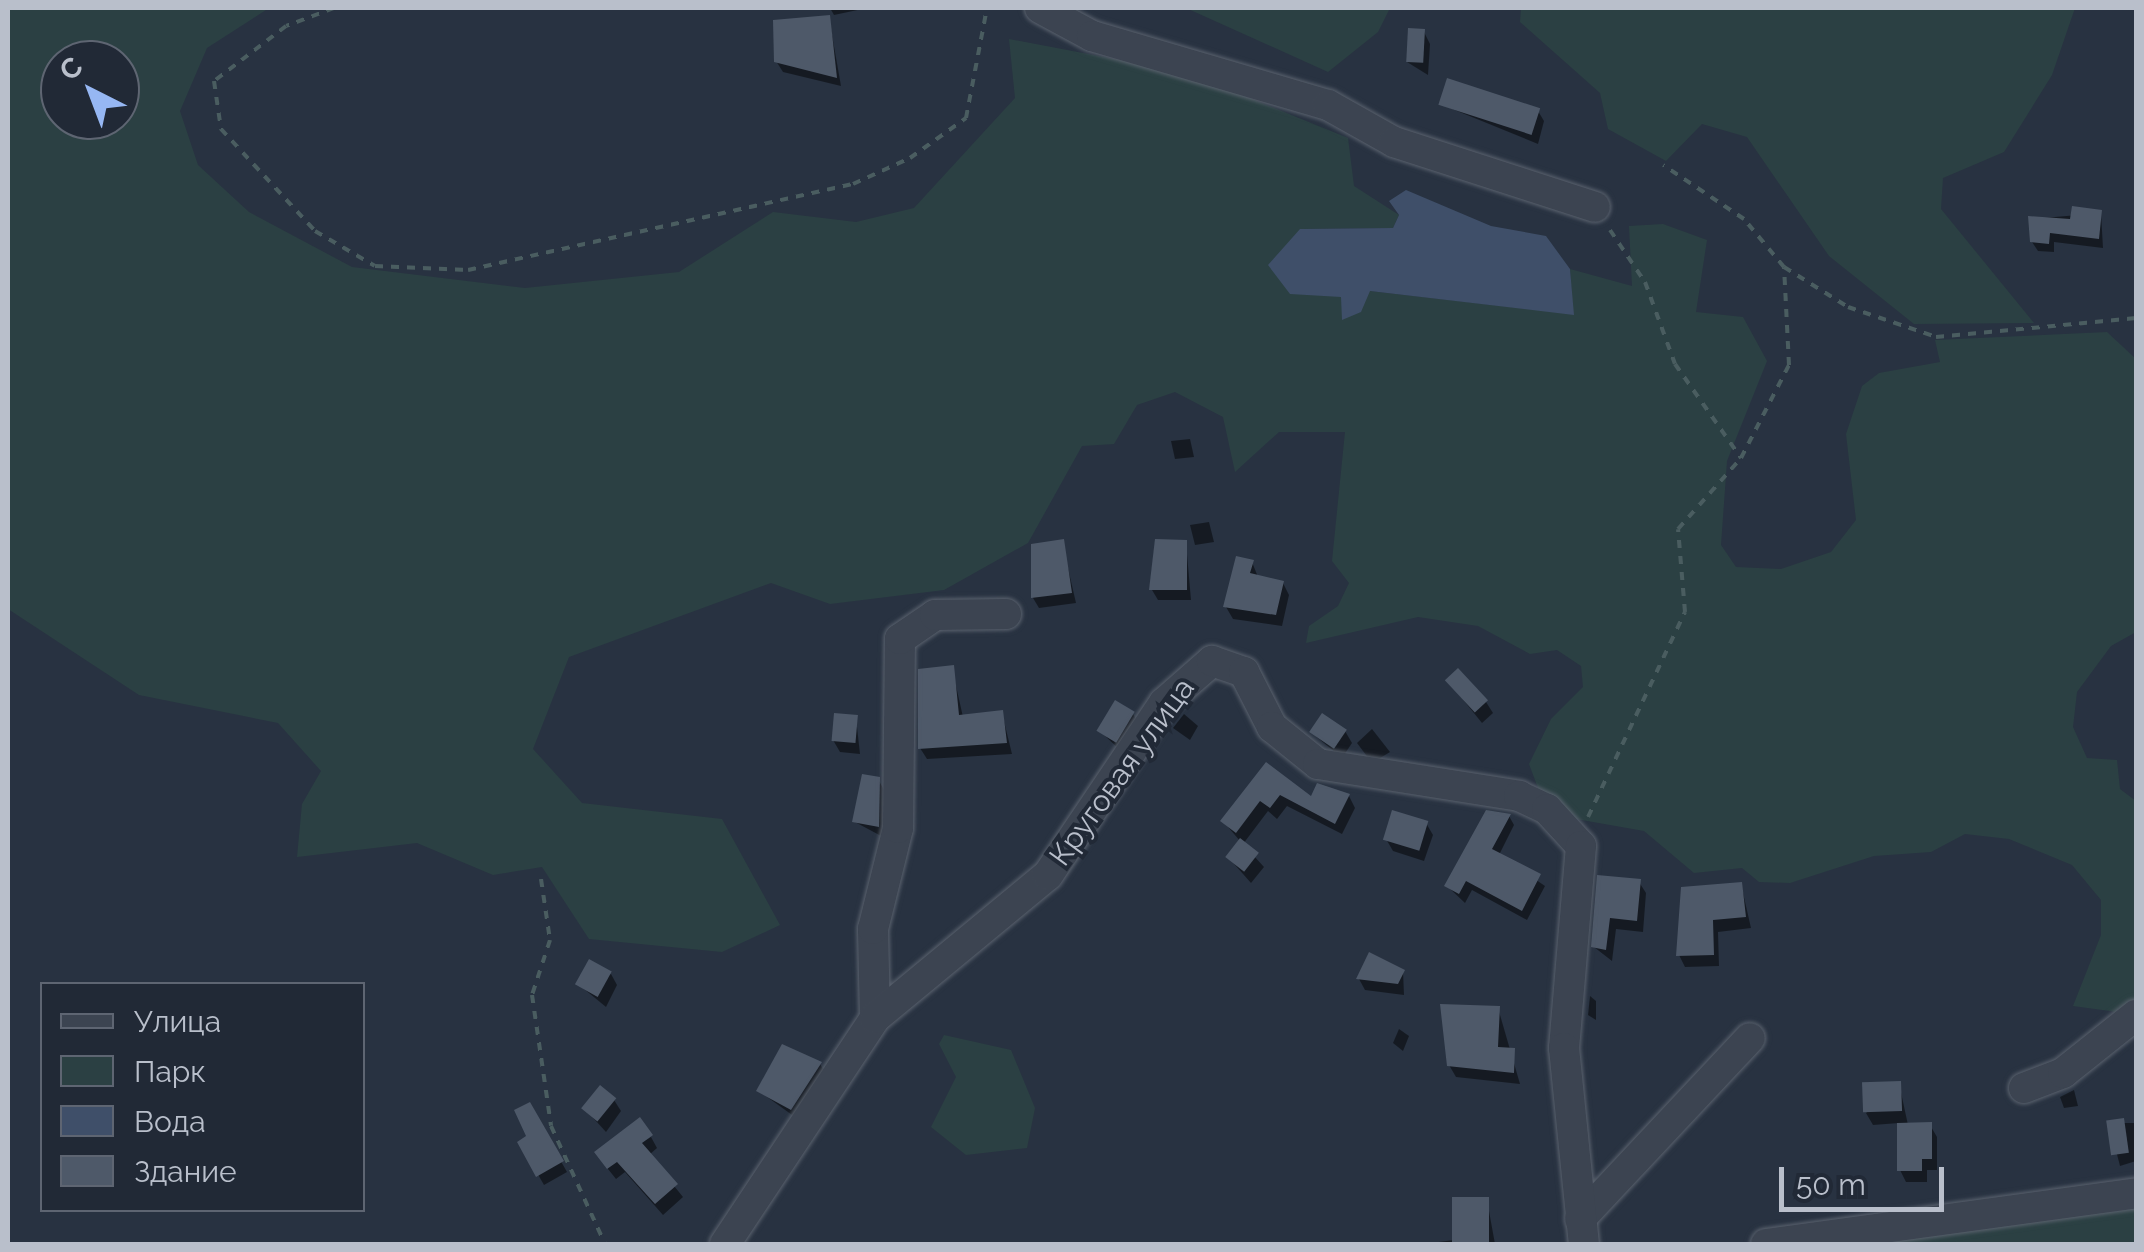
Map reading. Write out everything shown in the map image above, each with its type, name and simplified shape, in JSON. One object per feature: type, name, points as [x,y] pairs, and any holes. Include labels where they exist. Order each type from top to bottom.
[{"type":"street","points":[[1040,8],[1092,36],[1328,105],[1394,142],[1595,207]]},
{"type":"street","points":[[874,1018],[873,929],[898,828],[900,638],[934,615],[1006,614]]},
{"type":"street","name":"Круговая улица","points":[[726,1244],[874,1018],[1048,875],[1164,703],[1212,661],[1244,672],[1272,727],[1318,764],[1519,796],[1546,809],[1580,846]]},
{"type":"street","points":[[1580,846],[1564,1048],[1582,1232]]},
{"type":"street","points":[[2024,1088],[2063,1073],[2136,1015]]},
{"type":"street","points":[[1582,1232],[1750,1038]]},
{"type":"street","points":[[1766,1244],[2136,1193]]},
{"type":"path","points":[[334,8],[286,26],[214,80],[221,129],[316,230],[375,266],[468,270],[853,184],[910,158],[966,118],[987,8]]},
{"type":"path","points":[[1664,164],[1744,219],[1784,267],[1848,307],[1936,336],[2136,318]]},
{"type":"path","points":[[1595,207],[1645,282],[1675,364],[1740,458]]},
{"type":"path","points":[[1580,846],[1624,726],[1685,612],[1678,529],[1740,458],[1789,365],[1784,267]]},
{"type":"path","points":[[542,878],[550,940],[532,995],[551,1126],[606,1244]]},
{"type":"green space","points":[[8,8],[269,8],[207,48],[180,111],[198,165],[249,212],[352,267],[525,288],[679,272],[773,212],[856,222],[914,208],[1015,98],[1009,39],[1188,73],[1348,138],[1354,186],[1399,215],[1393,228],[1301,229],[1290,294],[1370,291],[1573,314],[1570,269],[1632,286],[1629,226],[1663,224],[1707,240],[1696,312],[1743,317],[1767,361],[1727,461],[1721,545],[1736,567],[1781,569],[1831,552],[1856,520],[1846,434],[1862,386],[1879,373],[1940,362],[1935,340],[2107,332],[2136,359],[2136,632],[2111,646],[2077,692],[2073,727],[2087,758],[2117,760],[2120,789],[2136,801],[2136,998],[2117,1012],[2073,1006],[2101,935],[2101,900],[2072,865],[2009,839],[1965,834],[1931,852],[1874,856],[1790,883],[1759,882],[1742,868],[1694,873],[1644,831],[1576,819],[1538,788],[1529,764],[1551,719],[1583,687],[1581,666],[1557,650],[1530,654],[1478,626],[1418,617],[1306,643],[1309,626],[1338,606],[1349,583],[1332,561],[1345,432],[1279,432],[1235,472],[1223,417],[1175,392],[1137,405],[1114,444],[1082,446],[1028,543],[944,590],[830,604],[771,583],[569,657],[533,749],[582,803],[722,819],[780,925],[722,952],[589,939],[542,867],[493,875],[417,843],[297,857],[302,804],[321,771],[278,723],[139,695],[8,609]]},
{"type":"green space","points":[[1186,8],[1390,8],[1378,32],[1328,72]]},
{"type":"green space","points":[[1521,8],[2075,8],[2052,75],[2004,152],[1943,178],[1941,209],[2034,323],[1914,324],[1829,256],[1747,137],[1702,124],[1666,161],[1608,129],[1600,93],[1520,22]]},
{"type":"green space","points":[[944,1035],[1011,1050],[1035,1108],[1027,1148],[966,1155],[931,1127],[956,1077],[939,1044]]},
{"type":"green space","points":[[2136,1207],[2136,1244],[1870,1244]]},
{"type":"water","points":[[1406,190],[1491,226],[1546,236],[1570,269],[1574,315],[1370,291],[1361,312],[1342,320],[1341,297],[1290,294],[1268,265],[1300,229],[1393,228],[1399,215],[1389,201]]},
{"type":"building","points":[[830,15],[837,78],[774,62],[773,20]]},
{"type":"building","points":[[1408,28],[1425,29],[1423,63],[1406,62]]},
{"type":"building","points":[[1447,78],[1540,108],[1532,135],[1438,105]]},
{"type":"building","points":[[2072,206],[2102,210],[2099,239],[2050,233],[2049,244],[2030,242],[2028,216],[2070,219]]},
{"type":"building","points":[[1064,539],[1072,593],[1031,598],[1031,544]]},
{"type":"building","points":[[1155,539],[1187,540],[1187,590],[1149,590]]},
{"type":"building","points":[[1236,556],[1254,560],[1250,573],[1284,581],[1276,615],[1223,607]]},
{"type":"building","points":[[954,665],[959,715],[1003,710],[1007,743],[918,749],[918,669]]},
{"type":"building","points":[[1458,668],[1488,700],[1475,712],[1445,680]]},
{"type":"building","points":[[1115,700],[1135,712],[1116,743],[1096,731]]},
{"type":"building","points":[[834,713],[858,715],[855,743],[832,741]]},
{"type":"building","points":[[1322,713],[1347,730],[1334,749],[1309,732]]},
{"type":"building","points":[[1266,762],[1311,796],[1317,783],[1350,794],[1335,824],[1280,795],[1270,808],[1260,801],[1236,833],[1220,821]]},
{"type":"building","points":[[862,774],[880,777],[879,827],[852,822]]},
{"type":"building","points":[[1392,810],[1428,821],[1419,851],[1383,840]]},
{"type":"building","points":[[1486,810],[1511,814],[1492,849],[1541,874],[1522,911],[1466,881],[1459,894],[1444,886]]},
{"type":"building","points":[[1240,838],[1259,853],[1244,872],[1225,857]]},
{"type":"building","points":[[1597,875],[1641,879],[1637,921],[1610,918],[1606,950],[1591,947]]},
{"type":"building","points":[[1742,882],[1746,917],[1713,920],[1714,955],[1676,956],[1681,887]]},
{"type":"building","points":[[1369,952],[1405,970],[1398,984],[1356,979]]},
{"type":"building","points":[[589,959],[612,972],[598,997],[575,984]]},
{"type":"building","points":[[1440,1004],[1500,1006],[1498,1047],[1515,1048],[1514,1073],[1447,1066]]},
{"type":"building","points":[[782,1044],[822,1062],[791,1110],[756,1091]]},
{"type":"building","points":[[1901,1081],[1902,1111],[1863,1112],[1862,1082]]},
{"type":"building","points":[[600,1085],[616,1098],[597,1122],[581,1108]]},
{"type":"building","points":[[530,1102],[564,1161],[536,1177],[517,1142],[526,1136],[514,1110]]},
{"type":"building","points":[[640,1117],[653,1135],[642,1143],[678,1184],[655,1204],[617,1162],[607,1169],[594,1152]]},
{"type":"building","points":[[2124,1118],[2129,1153],[2111,1155],[2106,1121]]},
{"type":"building","points":[[1932,1122],[1932,1159],[1922,1159],[1922,1171],[1897,1171],[1897,1123]]},
{"type":"building","points":[[1452,1197],[1489,1197],[1489,1244],[1452,1244]]}]
